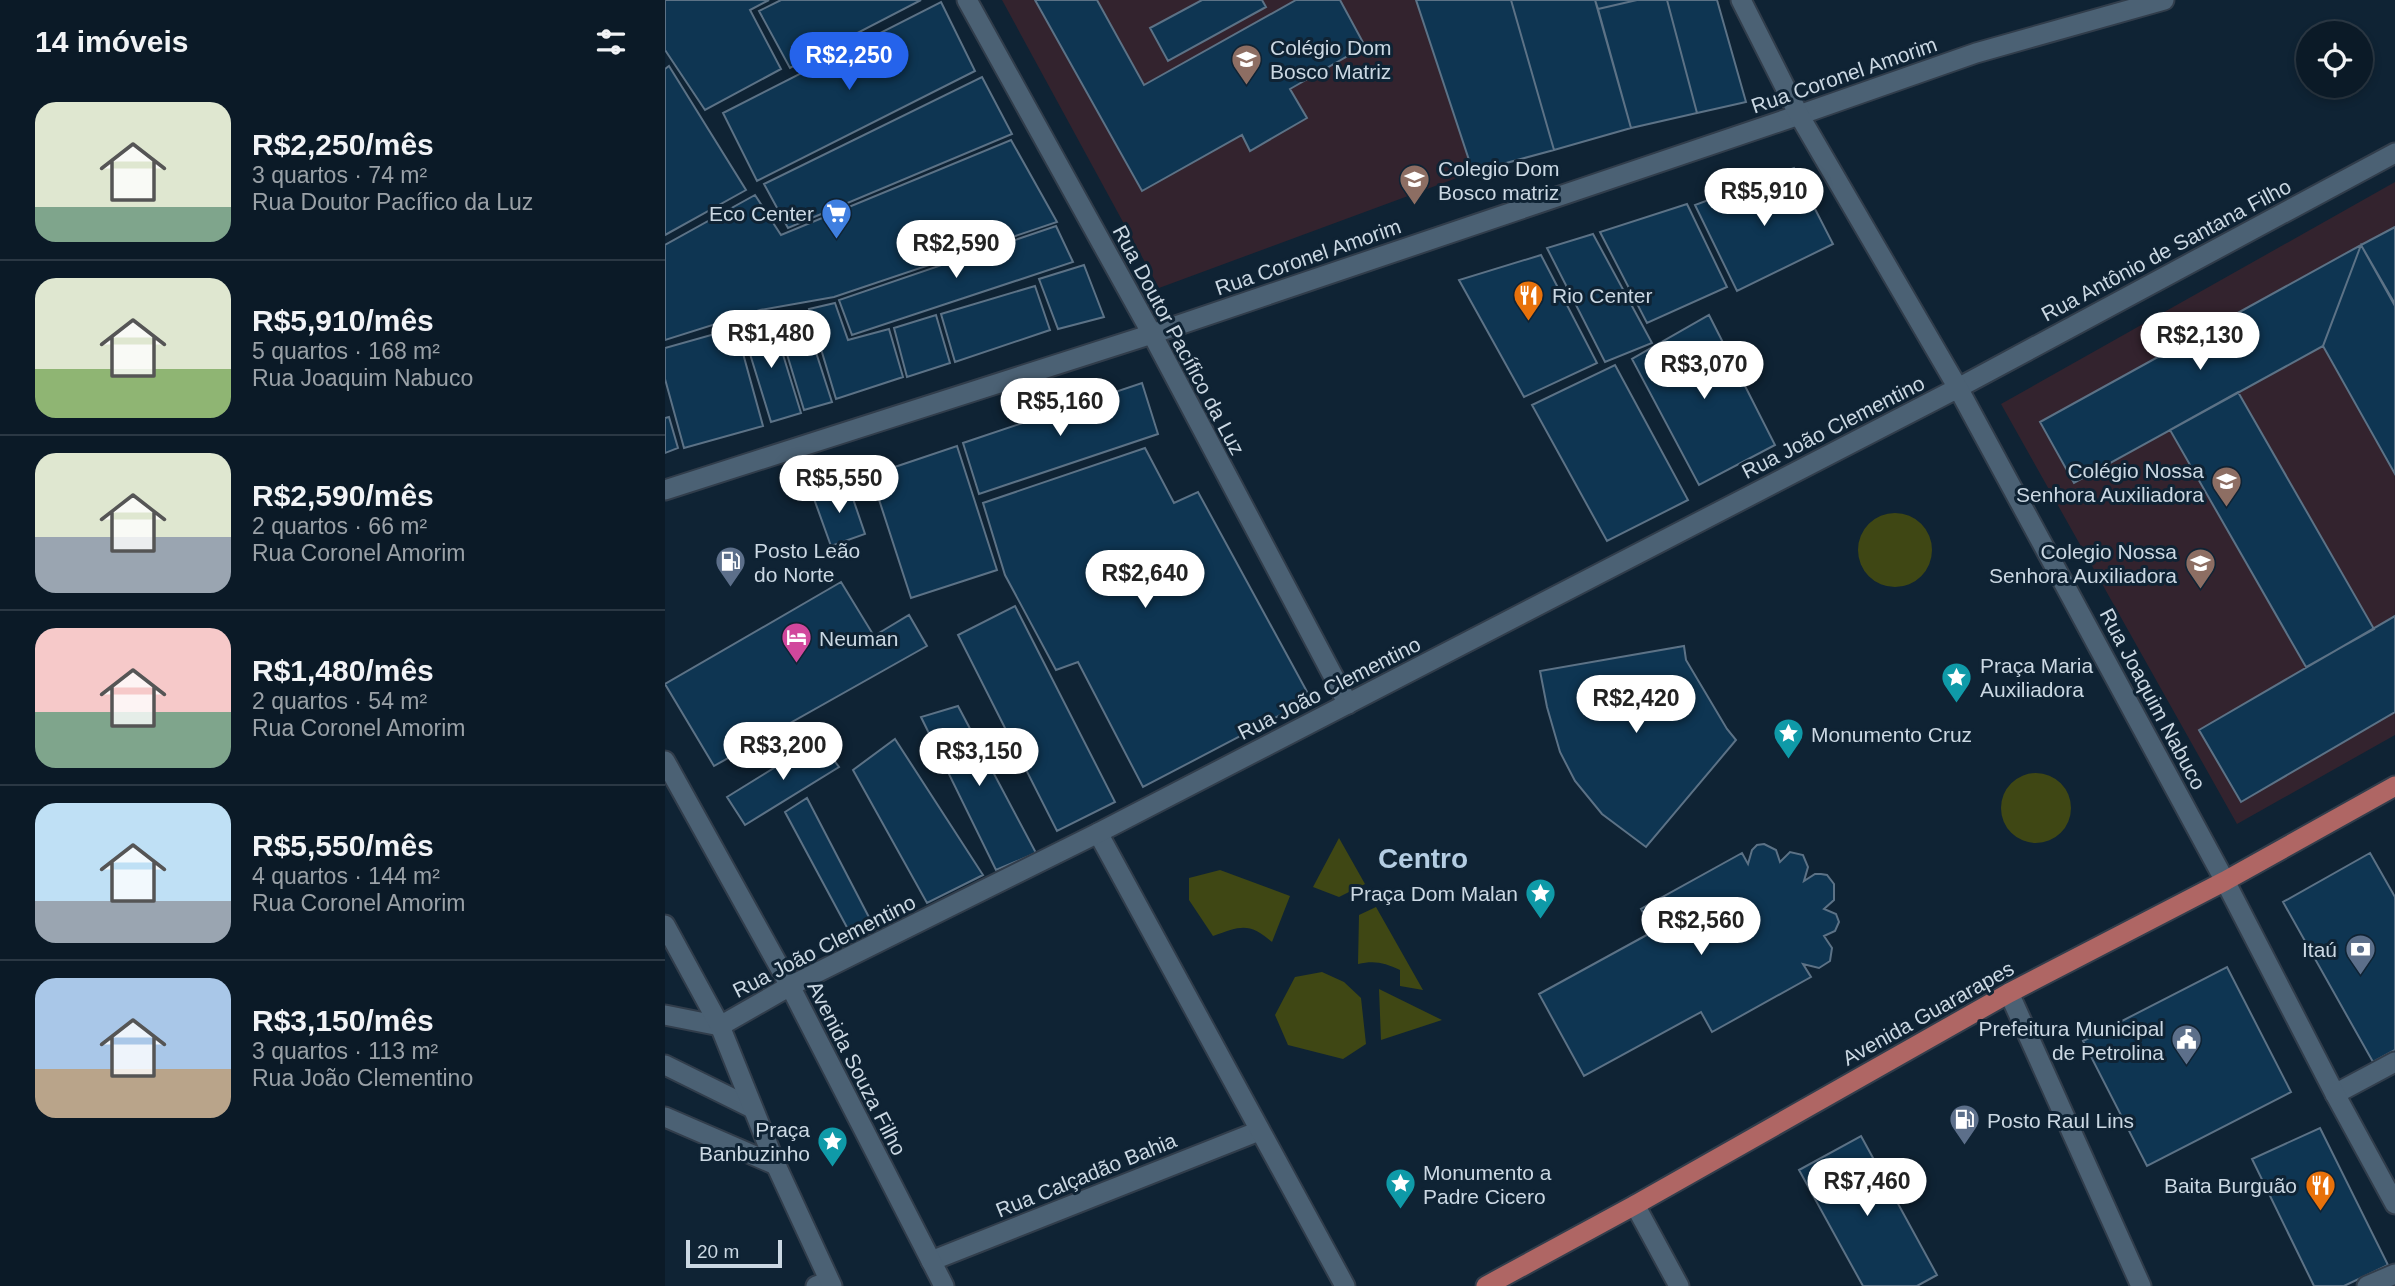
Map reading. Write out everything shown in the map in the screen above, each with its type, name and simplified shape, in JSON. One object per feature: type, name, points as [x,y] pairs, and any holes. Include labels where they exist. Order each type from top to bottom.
[{"type":"main road","name":"Avenida Guararapes","points":[[1486,1286],[1635,1205],[2009,993],[2225,881],[2395,786]]},
{"type":"street","name":"Rua Doutor Pacífico da Luz","points":[[967,0],[1151,334],[1348,704]]},
{"type":"street","name":"Rua Joaquim Nabuco","points":[[1741,0],[1799,115],[1958,388],[2225,881],[2395,1204]]},
{"type":"street","name":"Rua Coronel Amorim","points":[[665,490],[1151,334],[1976,53],[2164,0]]},
{"type":"street","name":"Rua Antônio de Santana Filho","points":[[1958,388],[2395,153]]},
{"type":"street","name":"Rua João Clementino","points":[[720,1026],[790,986],[1098,833],[1958,388]]},
{"type":"street","name":"Avenida Souza Filho","points":[[665,761],[790,986],[944,1286]]},
{"type":"street","points":[[1098,833],[1345,1286]]},
{"type":"street","points":[[665,925],[720,1026],[826,1284]]},
{"type":"street","points":[[2009,993],[2141,1286]]},
{"type":"street","points":[[665,1015],[720,1026]]},
{"type":"street","points":[[2335,1094],[2395,1062]]},
{"type":"street","points":[[665,1065],[752,1108]]},
{"type":"street","points":[[665,1117],[776,1165]]},
{"type":"street","name":"Rua Calçadão Bahia","points":[[931,1261],[1259,1131]]},
{"type":"street","points":[[1635,1205],[1679,1286]]},
{"type":"street","points":[[2367,1286],[2395,1274]]},
{"type":"shaded area","name":"Colégio Dom Bosco Matriz","points":[[1002,0],[1416,0],[1473,172],[1159,288]]},
{"type":"shaded area","name":"Colégio Nossa Senhora Auxiliadora","points":[[2395,182],[2395,735],[2237,824],[2001,404]]},
{"type":"green space","points":[[1895,513],[1916,519],[1926,529],[1932,550],[1926,571],[1916,581],[1895,587],[1874,581],[1864,571],[1858,550],[1864,529],[1874,519]]},
{"type":"green space","points":[[2029,773],[2043,773],[2056,779],[2065,788],[2071,808],[2069,821],[2061,833],[2043,843],[2029,843],[2016,837],[2007,828],[2001,815],[2001,801],[2007,788],[2016,779]]},
{"type":"green space","points":[[1339,838],[1365,884],[1339,897],[1313,887]]},
{"type":"green space","points":[[1220,870],[1290,896],[1272,942],[1257,931],[1244,928],[1213,936],[1189,900],[1189,878]]},
{"type":"green space","points":[[1376,907],[1423,990],[1400,986],[1400,970],[1385,964],[1358,964],[1359,915]]},
{"type":"green space","points":[[1322,972],[1344,982],[1361,998],[1366,1044],[1343,1059],[1288,1045],[1275,1015],[1295,977]]},
{"type":"green space","points":[[1379,989],[1442,1020],[1381,1040]]},
{"type":"building","points":[[665,0],[769,0],[750,10],[781,69],[705,110],[665,50]]},
{"type":"building","points":[[781,0],[921,0],[790,68],[759,11]]},
{"type":"building","points":[[1035,0],[1097,0],[1144,85],[1296,0],[1340,0],[1365,46],[1290,89],[1307,118],[1250,151],[1242,135],[1142,191]]},
{"type":"building","points":[[1202,0],[1262,0],[1266,7],[1168,61],[1150,28]]},
{"type":"building","points":[[1416,0],[1511,0],[1554,150],[1473,172]]},
{"type":"building","points":[[1511,0],[1595,0],[1631,128],[1554,150]]},
{"type":"building","points":[[1595,0],[1637,0],[1598,9]]},
{"type":"building","points":[[1637,0],[1667,0],[1697,113],[1631,128],[1598,9]]},
{"type":"building","points":[[1667,0],[1717,0],[1746,102],[1697,113]]},
{"type":"building","points":[[941,2],[975,71],[757,181],[723,113]]},
{"type":"building","points":[[669,66],[746,190],[665,235],[665,69]]},
{"type":"building","points":[[982,77],[1012,134],[788,228],[764,184]]},
{"type":"building","name":"Eco Center","points":[[1011,140],[1057,222],[834,297],[760,310],[665,340],[665,245],[755,195],[781,235]]},
{"type":"building","points":[[1794,168],[1833,244],[1737,291],[1695,205]]},
{"type":"building","points":[[1687,204],[1727,287],[1647,323],[1600,232]]},
{"type":"building","points":[[1056,226],[1073,262],[852,335],[839,300]]},
{"type":"building","points":[[2395,227],[2395,304],[2361,245]]},
{"type":"building","points":[[1593,234],[1652,343],[1605,362],[1547,248]]},
{"type":"building","points":[[2361,245],[2323,346],[2074,483],[2040,422]]},
{"type":"building","points":[[2361,245],[2395,306],[2395,474],[2323,346]]},
{"type":"building","name":"Rio Center","points":[[1541,255],[1597,363],[1524,397],[1459,280]]},
{"type":"building","points":[[1084,265],[1104,317],[1058,329],[1039,279]]},
{"type":"building","points":[[1035,286],[1050,330],[955,362],[941,314]]},
{"type":"building","points":[[835,303],[848,340],[889,329],[903,377],[836,399],[809,309]]},
{"type":"building","points":[[803,312],[832,402],[804,410],[776,318]]},
{"type":"building","points":[[936,315],[950,363],[907,377],[894,328]]},
{"type":"building","points":[[1709,315],[1775,445],[1699,485],[1632,359]]},
{"type":"building","points":[[772,319],[801,413],[771,422],[742,328]]},
{"type":"building","points":[[736,328],[763,426],[684,448],[665,379],[665,348]]},
{"type":"building","points":[[1615,365],[1688,500],[1607,541],[1532,405]]},
{"type":"building","points":[[1142,383],[1158,434],[979,494],[963,443]]},
{"type":"building","points":[[2238,392],[2374,629],[2306,667],[2170,430]]},
{"type":"building","points":[[669,417],[678,448],[665,453],[665,418]]},
{"type":"building","points":[[957,446],[997,570],[911,598],[871,475]]},
{"type":"building","points":[[1145,448],[1174,503],[1198,492],[1311,699],[1143,787],[1078,662],[1056,670],[1005,575],[983,503]]},
{"type":"building","points":[[848,484],[865,534],[831,546],[813,496]]},
{"type":"building","name":"Neuman","points":[[841,582],[874,636],[909,615],[927,646],[714,766],[665,684]]},
{"type":"building","points":[[1015,606],[1115,802],[1057,831],[958,635]]},
{"type":"building","points":[[2395,616],[2395,712],[2241,802],[2199,730]]},
{"type":"building","points":[[1684,646],[1686,660],[1736,740],[1646,847],[1602,814],[1575,781],[1560,752],[1540,671]]},
{"type":"building","points":[[958,706],[1036,853],[996,870],[921,717]]},
{"type":"building","points":[[895,739],[983,875],[927,903],[853,770]]},
{"type":"building","points":[[819,740],[839,767],[745,825],[727,797]]},
{"type":"building","points":[[807,798],[873,925],[850,933],[785,812]]},
{"type":"building","points":[[1764,844],[1776,850],[1780,862],[1790,852],[1803,855],[1808,867],[1804,881],[1815,874],[1821,874],[1827,875],[1834,884],[1834,900],[1824,909],[1836,914],[1839,922],[1835,931],[1824,936],[1832,948],[1830,961],[1819,968],[1803,964],[1811,977],[1712,1032],[1701,1012],[1584,1076],[1539,994],[1654,931],[1641,909],[1742,853],[1748,864],[1752,850],[1757,845]]},
{"type":"building","name":"Itaú","points":[[2370,853],[2395,897],[2395,1050],[2373,1062],[2283,902]]},
{"type":"building","name":"Prefeitura Municipal de Petrolina","points":[[2227,967],[2291,1092],[2147,1166],[2083,1041]]},
{"type":"building","name":"Baita Burguão","points":[[2320,1128],[2388,1265],[2344,1286],[2314,1286],[2252,1159]]},
{"type":"building","points":[[1861,1136],[1937,1275],[1917,1286],[1863,1286],[1799,1170]]},
{"type":"place","name":"Colégio Dom Bosco Matriz","points":[[1247,86]]},
{"type":"place","name":"Colegio Dom Bosco matriz","points":[[1415,207]]},
{"type":"place","name":"Eco Center","points":[[837,240]]},
{"type":"place","name":"Rio Center","points":[[1529,322]]},
{"type":"place","name":"Colégio Nossa Senhora Auxiliadora","points":[[2227,509]]},
{"type":"place","name":"Posto Leão do Norte","points":[[731,589]]},
{"type":"place","name":"Colegio Nossa Senhora Auxiliadora","points":[[2200,590]]},
{"type":"place","name":"Neuman","points":[[796,665]]},
{"type":"place","name":"Praça Maria Auxiliadora","points":[[1957,704]]},
{"type":"place","name":"Monumento Cruz","points":[[1788,761]]},
{"type":"place","name":"Praça Dom Malan","points":[[1541,920]]},
{"type":"place","name":"Itaú","points":[[2360,976]]},
{"type":"place","name":"Prefeitura Municipal de Petrolina","points":[[2187,1067]]},
{"type":"place","name":"Posto Raul Lins","points":[[1964,1147]]},
{"type":"place","name":"Praça Banbuzinho","points":[[833,1168]]},
{"type":"place","name":"Monumento a Padre Cicero","points":[[1400,1211]]},
{"type":"place","name":"Baita Burguão","points":[[2320,1212]]},
{"type":"district","name":"Centro","points":[[1423,858]]}]
